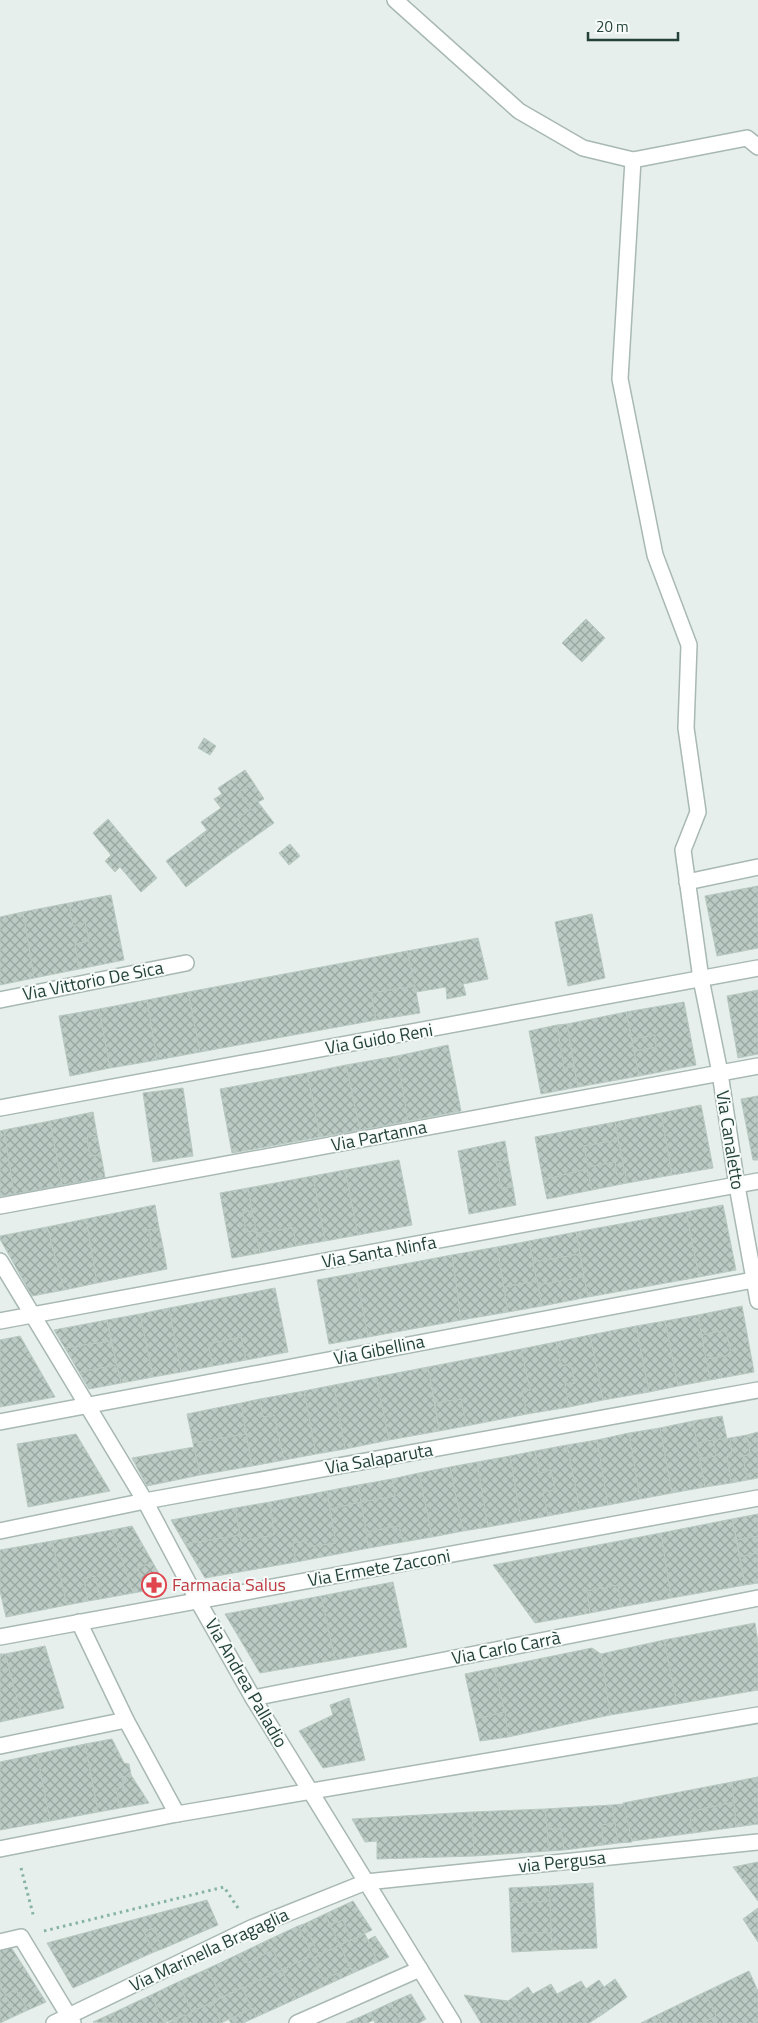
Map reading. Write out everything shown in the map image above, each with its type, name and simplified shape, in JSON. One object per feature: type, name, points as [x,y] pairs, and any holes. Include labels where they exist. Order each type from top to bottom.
[{"type":"street","points":[[396,0],[519,111],[583,148],[633,160],[747,138],[758,147]]},
{"type":"street","name":"Via Canaletto","points":[[633,160],[620,379],[655,555],[688,645],[686,728],[698,812],[683,850],[702,979],[720,1072],[737,1186],[756,1279],[758,1301]]},
{"type":"street","points":[[687,882],[758,867]]},
{"type":"street","name":"Via Vittorio De Sica","points":[[0,1000],[186,963]]},
{"type":"street","name":"Via Guido Reni","points":[[0,1108],[758,968]]},
{"type":"street","name":"Via Partanna","points":[[0,1206],[758,1066]]},
{"type":"street","name":"Via Santa Ninfa","points":[[0,1321],[758,1182]]},
{"type":"street","name":"Via Andrea Palladio","points":[[0,1261],[145,1501],[198,1601],[253,1698],[453,2023]]},
{"type":"street","name":"Via Gibellina","points":[[0,1422],[87,1404],[756,1279]]},
{"type":"street","name":"Via Salaparuta","points":[[0,1531],[145,1501],[758,1390]]},
{"type":"street","name":"Via Ermete Zacconi","points":[[0,1637],[758,1498]]},
{"type":"street","name":"Via Carlo Carrà","points":[[253,1698],[758,1598]]},
{"type":"street","points":[[79,1622],[126,1720],[177,1814]]},
{"type":"street","points":[[0,1849],[177,1814],[758,1715]]},
{"type":"street","points":[[0,1746],[126,1720]]},
{"type":"street","name":"via Pergusa","points":[[366,1882],[758,1842]]},
{"type":"street","name":"Via Marinella Bragaglia","points":[[54,2023],[71,2020],[251,1928],[366,1882]]},
{"type":"street","points":[[0,1942],[21,1936],[71,2020]]},
{"type":"street","points":[[297,2023],[420,1969]]},
{"type":"path","points":[[16,1846],[36,1933]]},
{"type":"path","points":[[21,1936],[224,1887],[251,1928]]},
{"type":"building","points":[[586,619],[605,638],[582,662],[562,643]]},
{"type":"building","points":[[204,738],[216,746],[210,755],[198,748]]},
{"type":"building","points":[[245,770],[253,782],[239,792],[251,809],[238,819],[253,838],[222,860],[203,833],[207,830],[201,822],[221,808],[214,799],[222,794],[218,788]]},
{"type":"building","points":[[253,782],[264,799],[258,802],[274,823],[253,838],[238,819],[251,809],[239,792]]},
{"type":"building","points":[[108,819],[157,878],[141,892],[120,867],[115,872],[105,861],[111,855],[93,833]]},
{"type":"building","points":[[203,833],[222,860],[186,887],[166,861]]},
{"type":"building","points":[[290,844],[300,856],[289,865],[279,853]]},
{"type":"building","points":[[758,886],[758,948],[717,956],[705,896]]},
{"type":"building","points":[[111,895],[124,960],[79,969],[75,944],[89,941],[85,923],[73,926],[69,903]]},
{"type":"building","points":[[69,903],[73,926],[85,923],[89,941],[75,944],[79,969],[34,978],[23,912]]},
{"type":"building","points":[[23,912],[34,978],[0,985],[0,917]]},
{"type":"building","points":[[592,914],[605,978],[568,986],[555,922]]},
{"type":"building","points":[[478,938],[488,979],[463,984],[466,995],[447,999],[446,987],[416,992],[407,951]]},
{"type":"building","points":[[407,951],[415,986],[371,993],[376,1020],[200,1052],[188,992]]},
{"type":"building","points":[[415,986],[420,1013],[376,1020],[371,993]]},
{"type":"building","points":[[758,990],[758,1054],[738,1058],[727,996]]},
{"type":"building","points":[[188,992],[200,1052],[157,1060],[147,1000]]},
{"type":"building","points":[[147,1000],[157,1060],[110,1068],[99,1009]]},
{"type":"building","points":[[684,1002],[696,1065],[639,1076],[634,1051],[656,1047],[655,1035],[632,1039],[626,1012]]},
{"type":"building","points":[[99,1009],[110,1068],[70,1076],[59,1016]]},
{"type":"building","points":[[626,1012],[639,1076],[578,1087],[567,1024]]},
{"type":"building","points":[[567,1024],[574,1067],[564,1068],[557,1025]]},
{"type":"building","points":[[557,1025],[564,1068],[574,1067],[578,1087],[541,1094],[529,1031]]},
{"type":"building","points":[[655,1035],[656,1047],[634,1051],[632,1039]]},
{"type":"building","points":[[448,1045],[461,1111],[408,1121],[397,1056]]},
{"type":"building","points":[[397,1056],[408,1121],[360,1130],[346,1065]]},
{"type":"building","points":[[346,1065],[360,1130],[320,1137],[307,1073]]},
{"type":"building","points":[[307,1073],[320,1137],[232,1153],[220,1089]]},
{"type":"building","points":[[183,1088],[193,1156],[153,1162],[143,1093]]},
{"type":"building","points":[[758,1096],[758,1160],[753,1160],[741,1099]]},
{"type":"building","points":[[701,1105],[713,1168],[672,1175],[661,1113]]},
{"type":"building","points":[[93,1112],[97,1135],[87,1137],[90,1156],[101,1155],[105,1177],[62,1185],[50,1121]]},
{"type":"building","points":[[661,1113],[672,1175],[627,1183],[615,1122]]},
{"type":"building","points":[[50,1121],[62,1185],[14,1194],[4,1130]]},
{"type":"building","points":[[615,1122],[618,1140],[584,1146],[588,1167],[615,1162],[617,1175],[625,1173],[627,1183],[592,1190],[587,1169],[543,1180],[535,1137]]},
{"type":"building","points":[[4,1130],[14,1194],[0,1196],[0,1131]]},
{"type":"building","points":[[97,1135],[101,1155],[90,1156],[87,1137]]},
{"type":"building","points":[[618,1140],[625,1173],[617,1175],[615,1162],[588,1167],[584,1146]]},
{"type":"building","points":[[505,1141],[508,1159],[496,1161],[501,1188],[513,1187],[516,1205],[469,1214],[458,1151]]},
{"type":"building","points":[[508,1159],[513,1187],[501,1188],[496,1161]]},
{"type":"building","points":[[399,1160],[412,1225],[358,1235],[345,1170]]},
{"type":"building","points":[[587,1169],[592,1190],[547,1199],[543,1180]]},
{"type":"building","points":[[345,1170],[358,1235],[325,1241],[313,1176]]},
{"type":"building","points":[[313,1176],[325,1241],[296,1246],[293,1228],[256,1233],[248,1188]]},
{"type":"building","points":[[248,1188],[252,1211],[243,1212],[246,1232],[256,1230],[260,1253],[232,1258],[220,1193]]},
{"type":"building","points":[[155,1205],[159,1228],[149,1230],[152,1249],[163,1247],[167,1269],[97,1283],[86,1219]]},
{"type":"building","points":[[723,1205],[736,1270],[699,1277],[686,1212]]},
{"type":"building","points":[[252,1211],[256,1230],[246,1232],[243,1212]]},
{"type":"building","points":[[686,1212],[699,1277],[588,1297],[576,1232]]},
{"type":"building","points":[[86,1219],[97,1283],[64,1290],[47,1227]]},
{"type":"building","points":[[47,1227],[64,1290],[32,1296],[0,1236]]},
{"type":"building","points":[[159,1228],[163,1247],[152,1249],[149,1230]]},
{"type":"building","points":[[293,1228],[296,1246],[260,1253],[256,1233]]},
{"type":"building","points":[[576,1232],[580,1254],[533,1262],[529,1241]]},
{"type":"building","points":[[529,1241],[537,1281],[504,1287],[497,1247]]},
{"type":"building","points":[[497,1247],[508,1312],[461,1320],[452,1255]]},
{"type":"building","points":[[580,1254],[584,1277],[538,1285],[533,1262]]},
{"type":"building","points":[[452,1255],[461,1320],[368,1337],[356,1273]]},
{"type":"building","points":[[356,1273],[368,1337],[329,1344],[317,1280]]},
{"type":"building","points":[[584,1277],[588,1297],[542,1306],[538,1285]]},
{"type":"building","points":[[537,1281],[542,1306],[508,1312],[504,1287]]},
{"type":"building","points":[[275,1288],[288,1352],[246,1360],[241,1337],[208,1344],[213,1366],[181,1372],[169,1308]]},
{"type":"building","points":[[742,1306],[754,1372],[710,1380],[706,1359],[731,1355],[726,1330],[702,1335],[698,1315]]},
{"type":"building","points":[[169,1308],[181,1372],[153,1377],[140,1314]]},
{"type":"building","points":[[140,1314],[153,1377],[121,1383],[107,1320]]},
{"type":"building","points":[[698,1315],[710,1380],[678,1386],[665,1321]]},
{"type":"building","points":[[107,1320],[111,1341],[65,1348],[54,1330]]},
{"type":"building","points":[[665,1321],[678,1386],[649,1392],[636,1326]]},
{"type":"building","points":[[636,1326],[649,1392],[603,1400],[590,1335]]},
{"type":"building","points":[[726,1330],[731,1355],[706,1359],[702,1335]]},
{"type":"building","points":[[590,1335],[603,1400],[569,1407],[565,1384],[575,1383],[571,1364],[561,1366],[556,1342]]},
{"type":"building","points":[[20,1336],[55,1397],[0,1407],[0,1340]]},
{"type":"building","points":[[241,1337],[246,1360],[213,1366],[208,1344]]},
{"type":"building","points":[[111,1341],[117,1365],[79,1372],[65,1348]]},
{"type":"building","points":[[556,1342],[561,1366],[571,1364],[575,1383],[565,1384],[569,1407],[527,1414],[522,1391],[530,1390],[521,1349]]},
{"type":"building","points":[[521,1349],[530,1390],[522,1391],[527,1414],[466,1426],[461,1399],[435,1403],[428,1367]]},
{"type":"building","points":[[117,1365],[121,1383],[89,1389],[79,1372]]},
{"type":"building","points":[[428,1367],[439,1431],[389,1440],[376,1377]]},
{"type":"building","points":[[376,1377],[389,1440],[345,1449],[334,1385]]},
{"type":"building","points":[[334,1385],[345,1449],[316,1454],[304,1391]]},
{"type":"building","points":[[304,1391],[316,1454],[284,1460],[274,1415],[263,1417],[260,1399]]},
{"type":"building","points":[[260,1399],[263,1417],[274,1415],[284,1460],[252,1466],[241,1403]]},
{"type":"building","points":[[461,1399],[466,1426],[439,1431],[435,1403]]},
{"type":"building","points":[[241,1403],[246,1434],[193,1443],[187,1414]]},
{"type":"building","points":[[722,1416],[727,1439],[697,1443],[693,1421]]},
{"type":"building","points":[[693,1421],[705,1487],[672,1493],[660,1428]]},
{"type":"building","points":[[660,1428],[672,1493],[640,1499],[629,1433]]},
{"type":"building","points":[[758,1432],[758,1478],[747,1480],[743,1456],[750,1454],[747,1435]]},
{"type":"building","points":[[629,1433],[640,1499],[608,1505],[597,1440]]},
{"type":"building","points":[[76,1434],[110,1491],[28,1507],[17,1444]]},
{"type":"building","points":[[246,1434],[252,1466],[200,1475],[193,1443]]},
{"type":"building","points":[[747,1435],[750,1454],[743,1456],[747,1480],[731,1483],[727,1456],[732,1456],[730,1438]]},
{"type":"building","points":[[730,1438],[732,1456],[727,1456],[731,1483],[705,1487],[700,1458],[716,1456],[713,1440]]},
{"type":"building","points":[[597,1440],[608,1505],[580,1510],[567,1445]]},
{"type":"building","points":[[713,1440],[716,1456],[700,1458],[697,1443]]},
{"type":"building","points":[[567,1445],[580,1510],[548,1516],[543,1492],[555,1490],[551,1470],[539,1473],[535,1451]]},
{"type":"building","points":[[194,1447],[200,1475],[147,1486],[132,1458]]},
{"type":"building","points":[[535,1451],[539,1473],[551,1470],[555,1490],[543,1492],[548,1516],[521,1521],[510,1456]]},
{"type":"building","points":[[510,1456],[521,1521],[488,1527],[477,1462]]},
{"type":"building","points":[[477,1462],[488,1527],[463,1531],[450,1467]]},
{"type":"building","points":[[450,1467],[463,1531],[432,1537],[419,1473]]},
{"type":"building","points":[[419,1473],[432,1537],[403,1542],[399,1526],[366,1532],[361,1502],[395,1496],[392,1479]]},
{"type":"building","points":[[392,1479],[395,1496],[361,1502],[358,1485]]},
{"type":"building","points":[[358,1485],[361,1502],[330,1509],[327,1491]]},
{"type":"building","points":[[327,1491],[336,1543],[308,1547],[306,1541],[293,1543],[296,1562],[205,1578],[185,1544],[240,1535],[241,1541],[274,1535],[270,1502]]},
{"type":"building","points":[[270,1502],[274,1535],[241,1541],[235,1508]]},
{"type":"building","points":[[361,1502],[369,1548],[296,1562],[293,1543],[306,1541],[308,1547],[336,1543],[330,1509]]},
{"type":"building","points":[[235,1508],[240,1535],[185,1544],[171,1520]]},
{"type":"building","points":[[758,1514],[758,1536],[737,1540],[732,1519]]},
{"type":"building","points":[[732,1519],[745,1585],[671,1598],[661,1533]]},
{"type":"building","points":[[132,1526],[153,1563],[138,1567],[144,1591],[133,1593],[112,1530]]},
{"type":"building","points":[[399,1526],[403,1542],[369,1548],[366,1532]]},
{"type":"building","points":[[112,1530],[133,1593],[100,1599],[95,1576],[84,1578],[88,1601],[67,1605],[52,1541]]},
{"type":"building","points":[[661,1533],[671,1598],[621,1607],[618,1585],[587,1591],[590,1613],[535,1623],[493,1565]]},
{"type":"building","points":[[758,1536],[758,1553],[740,1557],[737,1540]]},
{"type":"building","points":[[52,1541],[67,1605],[6,1617],[0,1591],[0,1550]]},
{"type":"building","points":[[758,1553],[758,1583],[745,1585],[740,1557]]},
{"type":"building","points":[[153,1563],[166,1586],[144,1591],[138,1567]]},
{"type":"building","points":[[95,1576],[100,1599],[88,1601],[84,1578]]},
{"type":"building","points":[[393,1582],[407,1647],[335,1660],[321,1596]]},
{"type":"building","points":[[618,1585],[621,1607],[590,1613],[587,1591]]},
{"type":"building","points":[[321,1596],[335,1660],[260,1673],[225,1614]]},
{"type":"building","points":[[755,1623],[758,1643],[758,1690],[677,1704],[664,1640]]},
{"type":"building","points":[[664,1640],[677,1704],[610,1715],[601,1654]]},
{"type":"building","points":[[45,1646],[64,1708],[22,1717],[5,1654]]},
{"type":"building","points":[[592,1648],[601,1654],[610,1715],[508,1737],[494,1668]]},
{"type":"building","points":[[0,1654],[5,1654],[22,1717],[0,1722]]},
{"type":"building","points":[[494,1668],[505,1712],[475,1719],[465,1674]]},
{"type":"building","points":[[349,1698],[365,1760],[323,1768],[299,1731],[333,1715],[330,1705]]},
{"type":"building","points":[[505,1712],[508,1737],[480,1741],[475,1719]]},
{"type":"building","points":[[112,1739],[124,1763],[129,1764],[131,1775],[122,1777],[124,1787],[116,1789],[120,1808],[98,1812],[85,1744]]},
{"type":"building","points":[[85,1744],[98,1812],[50,1821],[37,1754]]},
{"type":"building","points":[[37,1754],[50,1821],[0,1830],[0,1762]]},
{"type":"building","points":[[131,1775],[149,1803],[120,1808],[116,1789],[124,1787],[122,1777]]},
{"type":"building","points":[[758,1777],[758,1824],[736,1827],[732,1782]]},
{"type":"building","points":[[732,1782],[734,1802],[689,1812],[693,1833],[632,1841],[623,1803]]},
{"type":"building","points":[[734,1802],[736,1827],[693,1833],[689,1812]]},
{"type":"building","points":[[624,1804],[632,1842],[618,1843],[612,1805]]},
{"type":"building","points":[[612,1805],[615,1823],[602,1825],[603,1845],[564,1850],[561,1829],[547,1829],[545,1809]]},
{"type":"building","points":[[545,1809],[549,1851],[474,1856],[472,1812]]},
{"type":"building","points":[[472,1812],[474,1856],[377,1859],[377,1841],[365,1842],[352,1819]]},
{"type":"building","points":[[615,1823],[618,1843],[603,1845],[602,1825]]},
{"type":"building","points":[[547,1829],[561,1829],[564,1850],[549,1851]]},
{"type":"building","points":[[758,1862],[758,1901],[733,1867]]},
{"type":"building","points":[[593,1883],[597,1948],[552,1950],[549,1886]]},
{"type":"building","points":[[549,1886],[550,1901],[510,1903],[509,1888]]},
{"type":"building","points":[[207,1900],[218,1925],[162,1949],[154,1928],[144,1932],[154,1952],[73,1988],[47,1943]]},
{"type":"building","points":[[353,1901],[372,1930],[351,1940],[343,1920],[330,1925],[325,1914]]},
{"type":"building","points":[[550,1901],[551,1933],[511,1933],[510,1903]]},
{"type":"building","points":[[758,1908],[758,1942],[743,1919]]},
{"type":"building","points":[[325,1914],[340,1945],[319,1955],[304,1924]]},
{"type":"building","points":[[343,1920],[351,1940],[340,1945],[330,1925]]},
{"type":"building","points":[[304,1924],[319,1955],[313,1958],[298,1926]]},
{"type":"building","points":[[298,1926],[312,1955],[282,1970],[268,1940]]},
{"type":"building","points":[[154,1928],[162,1949],[154,1952],[144,1932]]},
{"type":"building","points":[[511,1933],[551,1933],[552,1950],[512,1952]]},
{"type":"building","points":[[365,1934],[378,1962],[353,1973],[340,1945]]},
{"type":"building","points":[[375,1936],[389,1957],[378,1962],[368,1940]]},
{"type":"building","points":[[268,1940],[273,1950],[247,1963],[241,1953]]},
{"type":"building","points":[[9,1944],[46,2002],[28,2010],[16,1990],[5,1995],[0,1986],[0,1949]]},
{"type":"building","points":[[340,1945],[350,1968],[323,1980],[313,1958]]},
{"type":"building","points":[[273,1950],[282,1970],[222,1997],[207,1969],[241,1953],[247,1963]]},
{"type":"building","points":[[312,1955],[323,1980],[350,1968],[353,1973],[296,1999],[282,1970]]},
{"type":"building","points":[[207,1969],[222,1997],[192,2012],[178,1982]]},
{"type":"building","points":[[282,1970],[296,1999],[256,2017],[242,1988]]},
{"type":"building","points":[[749,1971],[758,1991],[758,2023],[703,2023],[716,2016],[705,1992]]},
{"type":"building","points":[[615,1979],[627,1997],[603,2014],[586,1989],[599,1980],[604,1987]]},
{"type":"building","points":[[581,1981],[603,2014],[589,2023],[522,2023],[508,2001],[528,1987],[533,1994],[551,1984],[557,1994]]},
{"type":"building","points":[[178,1982],[192,2012],[213,2002],[221,2023],[188,2023],[185,2015],[164,2023],[151,1995]]},
{"type":"building","points":[[0,1986],[17,2015],[0,2023]]},
{"type":"building","points":[[242,1988],[252,2008],[221,2023],[213,2002]]},
{"type":"building","points":[[16,1990],[28,2010],[17,2015],[5,1995]]},
{"type":"building","points":[[705,1992],[716,2016],[703,2023],[661,2023],[657,2015]]},
{"type":"building","points":[[411,1994],[426,2019],[419,2023],[402,2023],[390,2003]]},
{"type":"building","points":[[151,1995],[164,2023],[118,2023],[113,2013]]},
{"type":"building","points":[[464,1995],[508,2001],[522,2023],[481,2023]]},
{"type":"building","points":[[390,2003],[402,2023],[375,2023],[371,2012]]},
{"type":"building","points":[[252,2008],[256,2017],[243,2023],[231,2023],[229,2020]]},
{"type":"building","points":[[371,2012],[374,2020],[367,2023],[346,2023]]},
{"type":"building","points":[[113,2013],[118,2023],[93,2022]]},
{"type":"building","points":[[185,2015],[188,2023],[168,2023]]},
{"type":"building","points":[[657,2015],[661,2023],[641,2023]]},
{"type":"place","name":"Farmacia Salus","points":[[154,1585]]}]
